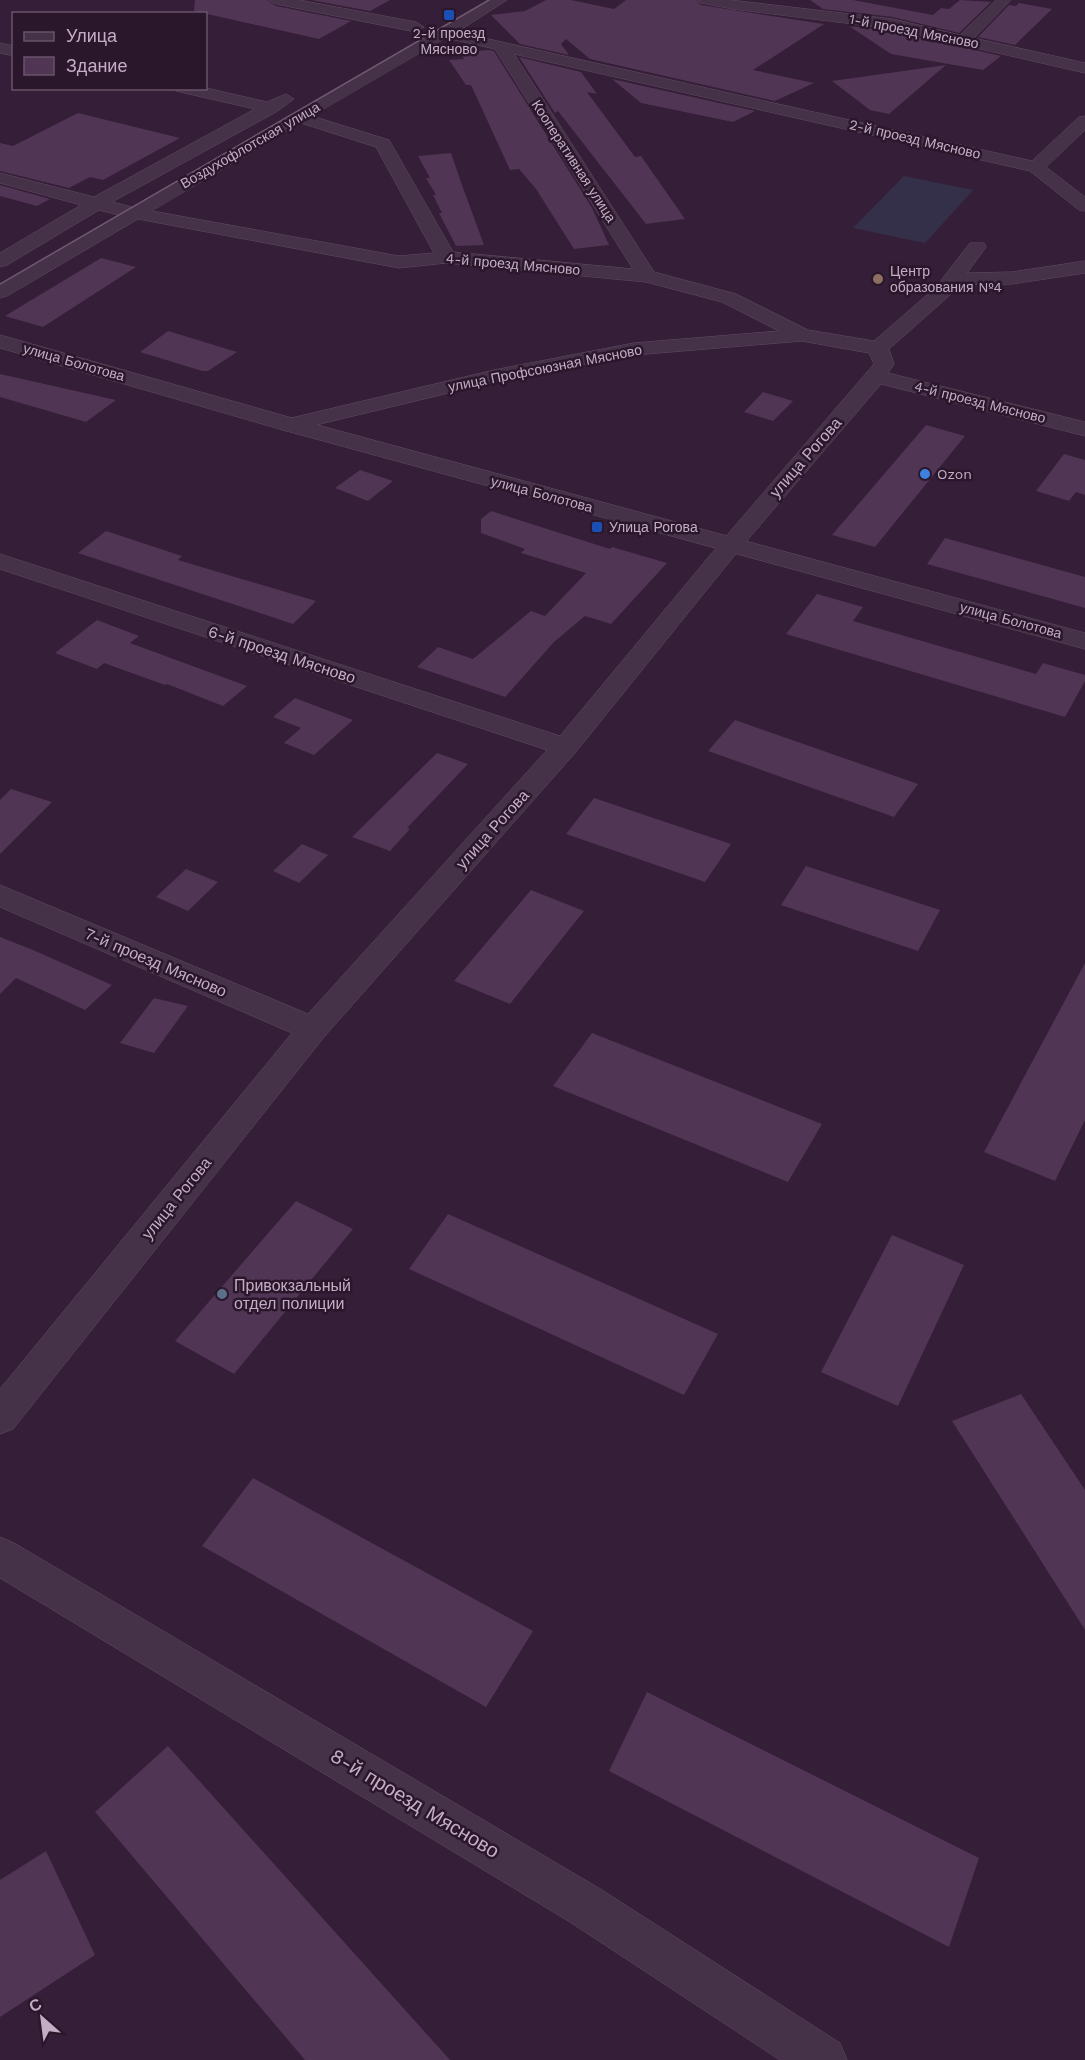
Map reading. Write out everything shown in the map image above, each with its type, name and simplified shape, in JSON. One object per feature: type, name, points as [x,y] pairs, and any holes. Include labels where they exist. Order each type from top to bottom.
[{"type":"street","points":[[276,0],[421,24],[395,39]]},
{"type":"street","name":"Воздухофлотская улица","points":[[0,292],[500,0]]},
{"type":"street","name":"1-й проезд Мясново","points":[[706,0],[893,24],[1085,68]]},
{"type":"street","points":[[963,40],[1004,0]]},
{"type":"street","name":"2-й проезд Мясново","points":[[443,33],[1036,166]]},
{"type":"street","name":"Кооперативная улица","points":[[501,46],[647,276]]},
{"type":"street","points":[[191,90],[270,108]]},
{"type":"street","name":"Воздухофлотская улица","points":[[0,261],[97,203],[301,91]]},
{"type":"street","points":[[297,117],[382,144],[446,257]]},
{"type":"street","points":[[1085,121],[1036,166],[1085,206]]},
{"type":"street","name":"4-й проезд Мясново","points":[[0,178],[133,213],[399,262],[446,257],[647,276],[729,298],[803,335],[878,348]]},
{"type":"street","points":[[876,376],[884,364],[878,348],[943,291],[977,247]]},
{"type":"street","points":[[952,279],[1011,278],[1085,267]]},
{"type":"street","name":"улица Профсоюзная Мясново","points":[[291,425],[494,376],[634,349],[803,335]]},
{"type":"street","name":"улица Болотова","points":[[0,341],[291,425],[1085,641]]},
{"type":"street","name":"4-й проезд Мясново","points":[[876,376],[1085,429]]},
{"type":"street","name":"улица Рогова","points":[[0,1417],[313,1029],[565,747],[730,546],[876,376]]},
{"type":"street","name":"6-й проезд Мясново","points":[[0,561],[565,747]]},
{"type":"street","name":"7-й проезд Мясново","points":[[0,895],[313,1029]]},
{"type":"street","name":"8-й проезд Мясново","points":[[0,1556],[586,1905],[823,2060]]},
{"type":"shaded area","points":[[904,176],[973,190],[925,243],[853,228]]},
{"type":"building","points":[[195,0],[267,0],[276,6],[351,21],[319,39],[207,14],[207,12],[194,11]]},
{"type":"building","points":[[311,0],[390,0],[370,11]]},
{"type":"building","points":[[546,0],[571,0],[614,9],[626,0],[697,0],[701,5],[824,24],[753,70],[814,83],[775,101],[590,59],[566,39],[561,44],[569,55],[520,44],[491,15],[525,11]]},
{"type":"building","points":[[810,0],[853,0],[933,15],[941,8],[949,9],[960,0],[991,2],[959,33],[893,17],[823,9]]},
{"type":"building","points":[[1019,3],[1052,9],[1015,45],[978,37],[1009,5],[1016,6]]},
{"type":"building","points":[[849,26],[893,31],[1001,56],[983,70],[891,54]]},
{"type":"building","points":[[494,51],[592,208],[609,245],[574,249],[536,189],[519,169],[510,170],[471,85],[466,85],[449,60],[464,59],[460,52]]},
{"type":"building","points":[[519,57],[581,72],[597,94],[587,92],[635,157],[641,156],[685,219],[646,224],[558,111],[555,113]]},
{"type":"building","points":[[946,65],[889,114],[870,110],[832,81]]},
{"type":"building","points":[[612,79],[755,111],[733,122],[641,103]]},
{"type":"building","points":[[78,113],[180,138],[103,180],[90,177],[69,188],[0,171],[0,143],[13,146]]},
{"type":"building","points":[[451,153],[484,245],[456,246],[439,213],[442,213],[433,195],[436,195],[426,178],[430,178],[418,156]]},
{"type":"building","points":[[0,185],[50,199],[37,206],[0,196]]},
{"type":"building","points":[[101,258],[136,267],[43,327],[5,316]]},
{"type":"building","points":[[168,331],[237,352],[208,371],[202,371],[140,352]]},
{"type":"building","points":[[0,374],[116,400],[86,422],[0,397]]},
{"type":"building","points":[[763,392],[793,401],[773,421],[744,412]]},
{"type":"building","points":[[926,425],[965,436],[875,547],[832,535]]},
{"type":"building","points":[[1064,454],[1085,460],[1085,495],[1076,492],[1069,501],[1036,491]]},
{"type":"building","points":[[360,470],[393,481],[368,501],[335,488]]},
{"type":"building","points":[[491,511],[610,549],[612,547],[667,563],[611,624],[585,616],[554,642],[505,697],[417,667],[438,647],[473,659],[531,611],[545,616],[586,573],[521,553],[525,549],[481,533],[481,519]]},
{"type":"building","points":[[106,531],[182,556],[178,560],[316,601],[293,624],[78,553]]},
{"type":"building","points":[[945,538],[1085,577],[1085,608],[927,564]]},
{"type":"building","points":[[817,594],[863,607],[853,621],[1036,674],[1043,663],[1085,675],[1085,681],[1065,717],[786,634]]},
{"type":"building","points":[[97,620],[139,636],[130,643],[247,686],[223,706],[104,663],[97,669],[55,653]]},
{"type":"building","points":[[295,698],[353,720],[314,755],[284,743],[301,728],[273,717]]},
{"type":"building","points":[[735,720],[918,784],[894,817],[708,751]]},
{"type":"building","points":[[437,753],[468,764],[407,828],[410,829],[390,851],[352,837]]},
{"type":"building","points":[[11,789],[52,802],[0,854],[0,800]]},
{"type":"building","points":[[594,798],[731,844],[705,882],[566,834]]},
{"type":"building","points":[[302,844],[328,855],[299,883],[273,871]]},
{"type":"building","points":[[806,866],[940,910],[918,951],[781,905]]},
{"type":"building","points":[[186,869],[218,882],[188,911],[156,897]]},
{"type":"building","points":[[531,890],[584,911],[510,1004],[454,981]]},
{"type":"building","points":[[0,937],[112,985],[85,1010],[16,978],[0,994]]},
{"type":"building","points":[[1085,963],[1085,1120],[1055,1181],[984,1152]]},
{"type":"building","points":[[154,998],[188,1006],[154,1053],[120,1043]]},
{"type":"building","points":[[592,1033],[822,1124],[788,1182],[553,1086]]},
{"type":"building","points":[[296,1201],[353,1229],[234,1374],[175,1341]]},
{"type":"building","points":[[448,1214],[718,1334],[684,1395],[409,1269]]},
{"type":"building","points":[[892,1235],[964,1265],[898,1406],[821,1372]]},
{"type":"building","points":[[1021,1394],[1085,1490],[1085,1630],[952,1421]]},
{"type":"building","points":[[253,1478],[533,1631],[486,1707],[202,1546]]},
{"type":"building","points":[[647,1692],[979,1858],[949,1947],[609,1771]]},
{"type":"building","points":[[168,1746],[450,2060],[305,2060],[95,1812]]},
{"type":"building","points":[[46,1851],[95,1955],[0,2017],[0,1880]]},
{"type":"tram line","points":[[0,284],[489,0]]},
{"type":"place","name":"2-й проезд Мясново","points":[[449,15]]},
{"type":"place","name":"Центр образования №4","points":[[878,279]]},
{"type":"place","name":"Ozon","points":[[925,474]]},
{"type":"place","name":"Улица Рогова","points":[[597,527]]},
{"type":"place","name":"Привокзальный отдел полиции","points":[[222,1294]]}]
